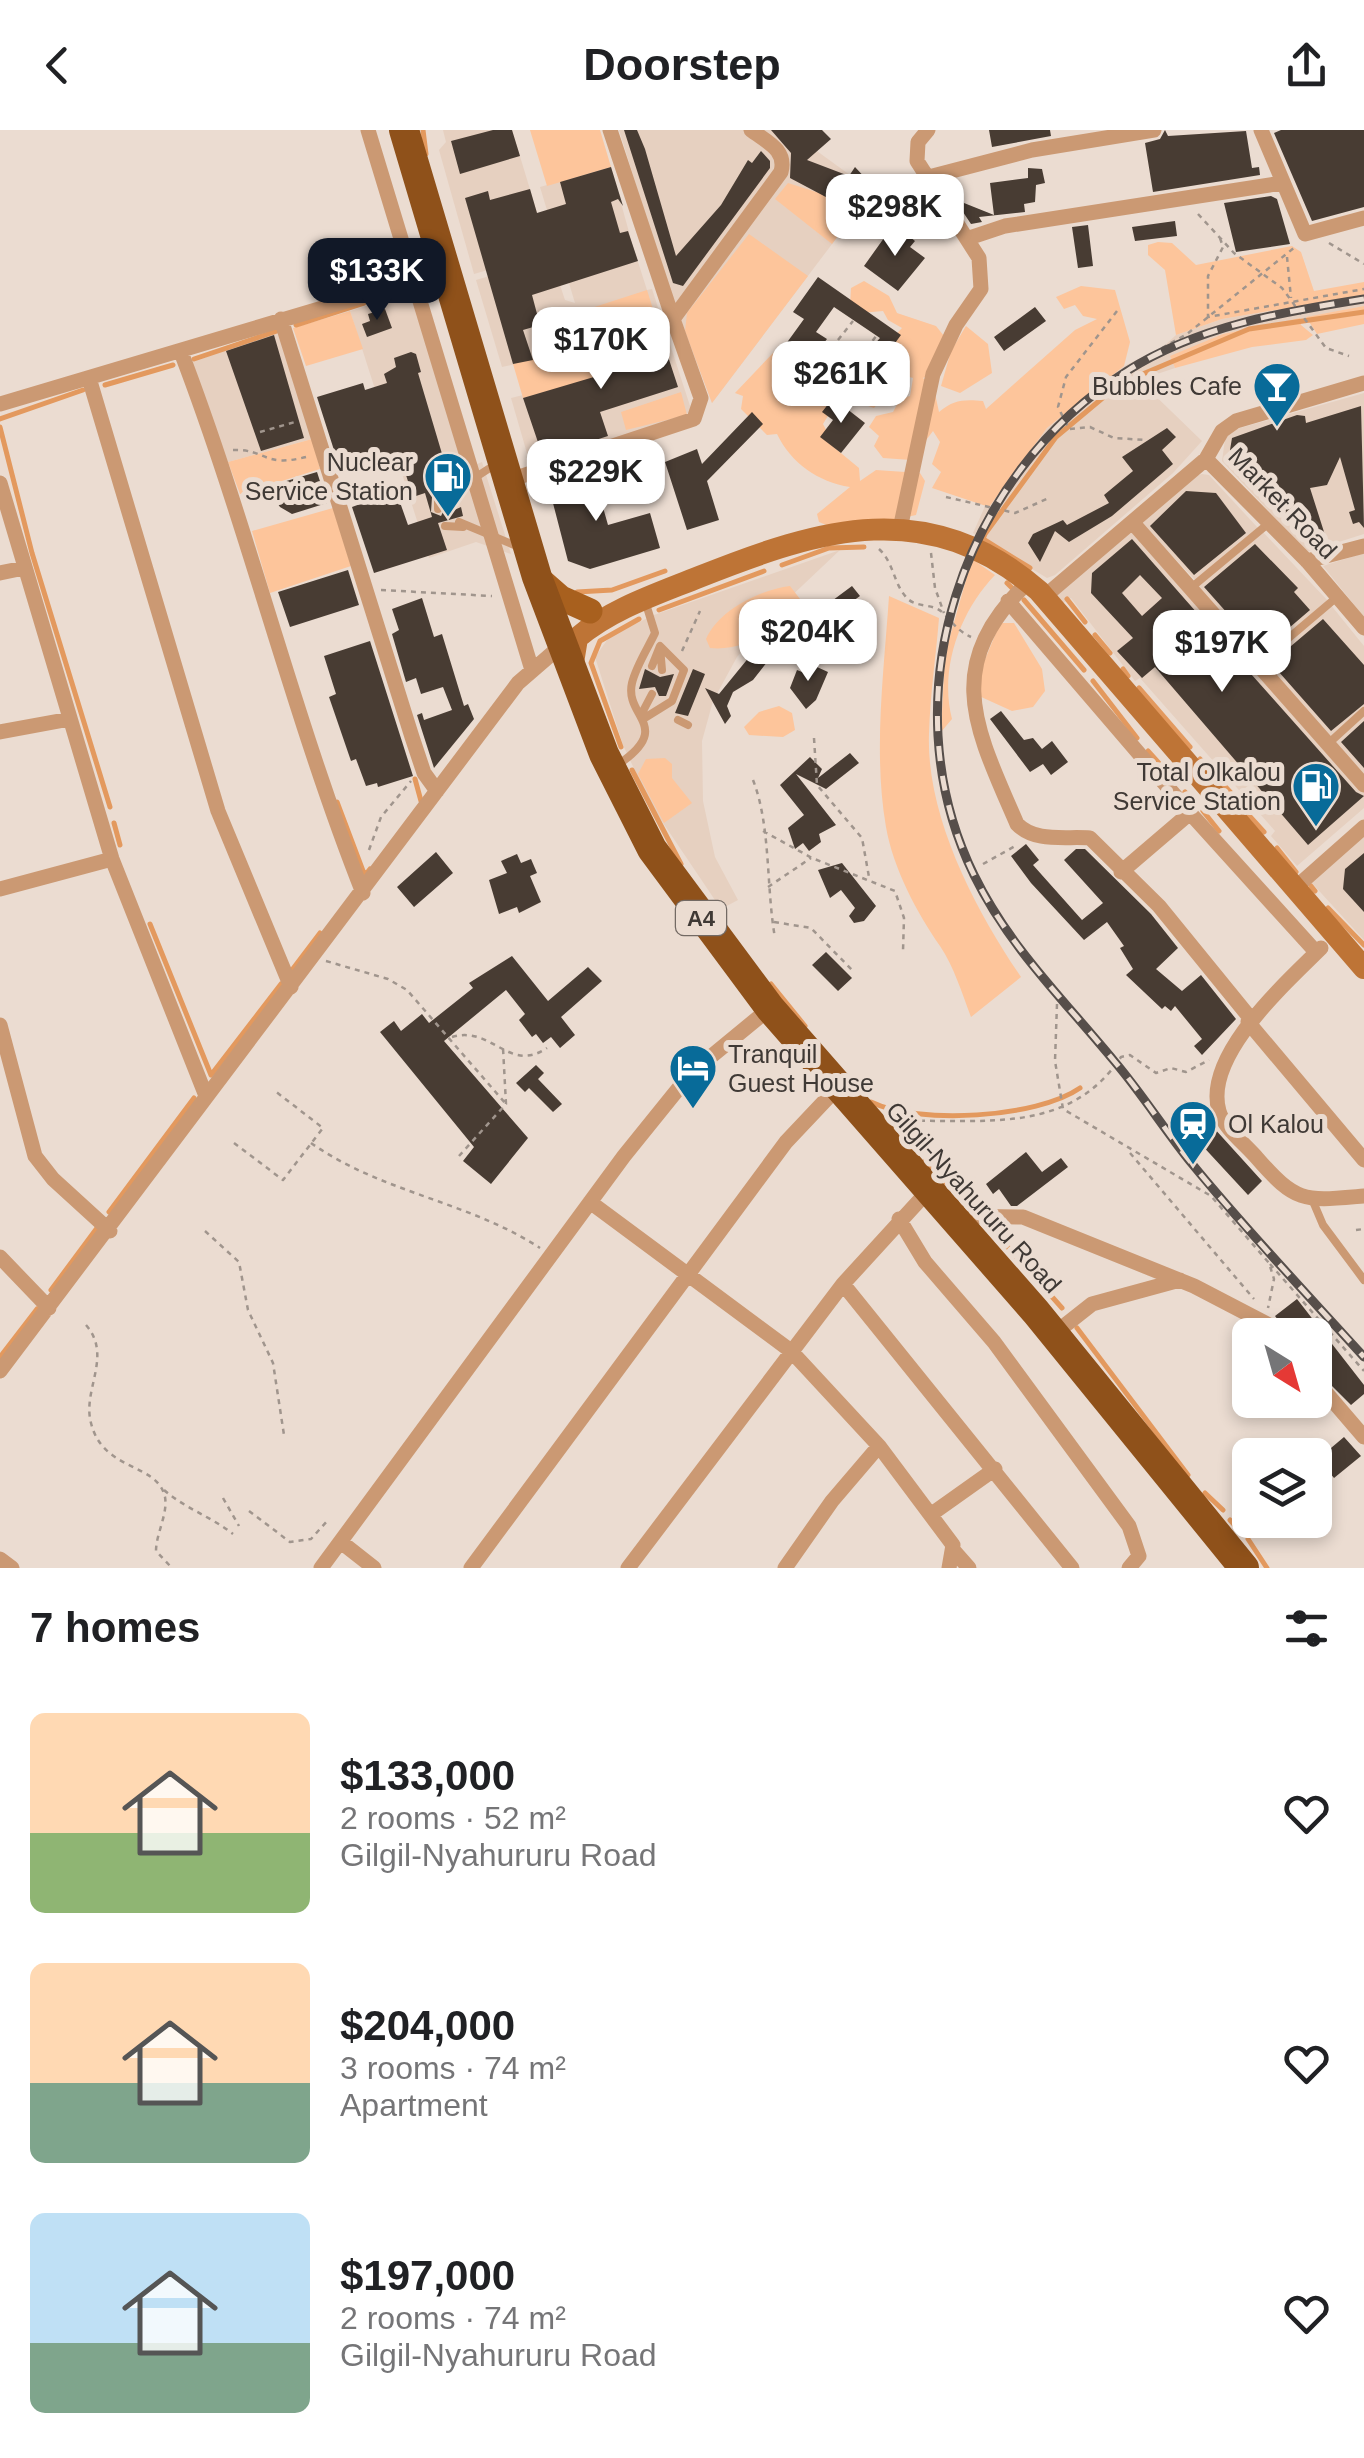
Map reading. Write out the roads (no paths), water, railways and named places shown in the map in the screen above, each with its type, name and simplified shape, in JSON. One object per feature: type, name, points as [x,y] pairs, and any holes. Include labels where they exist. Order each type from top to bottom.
[{"type":"highway","name":"Gilgil-Nyahururu Road","points":[[404,130],[534,564],[612,769],[652,849],[770,1008],[1054,1334],[1244,1568]]},
{"type":"main road","points":[[564,647],[640,601],[800,538],[854,529],[900,528],[927,532],[989,553],[1036,589],[1364,968]]},
{"type":"main road","points":[[534,564],[561,598],[590,610],[640,601]]},
{"type":"main road","points":[[564,647],[590,610]]},
{"type":"street","points":[[368,130],[532,670]]},
{"type":"street","points":[[507,469],[694,419],[701,398],[610,130]]},
{"type":"street","points":[[672,318],[781,172],[782,157],[777,149],[752,130]]},
{"type":"street","points":[[900,528],[933,374],[956,325],[981,289],[979,258],[925,178],[915,154],[928,130]]},
{"type":"street","points":[[925,178],[1032,150],[1154,130]]},
{"type":"street","points":[[1261,130],[1282,183],[1312,232],[1364,218]]},
{"type":"street","points":[[969,238],[1005,226],[1282,183]]},
{"type":"street","points":[[0,404],[447,271]]},
{"type":"street","points":[[281,320],[422,769],[438,792]]},
{"type":"street","points":[[181,352],[218,452],[274,638],[363,892]]},
{"type":"street","points":[[89,378],[218,811],[291,987]]},
{"type":"street","points":[[1364,383],[1236,421],[1222,431],[1206,459],[1133,522],[1036,589],[1008,601],[982,642],[973,687],[976,719],[1017,824],[1028,834],[1090,838],[1159,906],[1364,1160]]},
{"type":"street","name":"Market Road","points":[[1206,459],[1307,561],[1364,628]]},
{"type":"street","points":[[0,483],[112,858],[206,1096]]},
{"type":"street","points":[[1133,522],[1364,785]]},
{"type":"street","points":[[1307,561],[1364,546]]},
{"type":"street","points":[[0,573],[24,568]]},
{"type":"street","points":[[1008,601],[1190,814],[1316,952]]},
{"type":"street","points":[[0,1370],[110,1231],[206,1096],[532,670],[564,647]]},
{"type":"street","points":[[0,732],[70,719]]},
{"type":"street","points":[[1121,872],[1190,814]]},
{"type":"street","points":[[1294,888],[1364,827]]},
{"type":"street","points":[[0,889],[112,858]]},
{"type":"street","points":[[1334,934],[1236,1036],[1217,1096],[1219,1114],[1286,1191],[1312,1199],[1364,1196]]},
{"type":"street","points":[[321,1568],[590,1202],[691,1074],[770,1008]]},
{"type":"street","points":[[0,1025],[35,1156],[52,1179],[110,1231]]},
{"type":"street","points":[[471,1568],[687,1272],[806,1116],[837,1088]]},
{"type":"street","points":[[628,1568],[844,1284],[928,1191]]},
{"type":"street","points":[[590,1202],[791,1351],[879,1446],[969,1568]]},
{"type":"street","points":[[953,1216],[1023,1217],[1180,1280],[1254,1318]]},
{"type":"street","points":[[899,1219],[925,1262],[994,1342],[1130,1526],[1139,1556],[1129,1568]]},
{"type":"street","points":[[0,1257],[50,1308]]},
{"type":"street","points":[[1054,1334],[1092,1304],[1180,1280]]},
{"type":"street","points":[[844,1284],[1072,1568]]},
{"type":"street","points":[[1332,1400],[1364,1437]]},
{"type":"street","points":[[785,1568],[879,1446]]},
{"type":"street","points":[[932,1513],[995,1469]]},
{"type":"street","points":[[341,1542],[374,1568]]},
{"type":"street","points":[[949,1568],[954,1551]]},
{"type":"street","points":[[0,1558],[12,1568]]},
{"type":"lane","points":[[438,509],[438,501],[471,478],[507,469]]},
{"type":"lane","points":[[454,504],[456,490]]},
{"type":"lane","points":[[1191,588],[1269,523]]},
{"type":"lane","points":[[444,526],[461,524],[534,564]]},
{"type":"lane","points":[[1259,663],[1337,596]]},
{"type":"lane","points":[[640,601],[666,668]]},
{"type":"lane","points":[[642,716],[632,683],[655,633]]},
{"type":"lane","points":[[642,716],[654,714],[672,702],[684,670],[660,646]]},
{"type":"lane","points":[[652,666],[660,646]]},
{"type":"lane","points":[[612,769],[642,746],[647,692],[636,703]]},
{"type":"lane","points":[[654,714],[662,698]]},
{"type":"lane","points":[[1328,743],[1364,711]]},
{"type":"lane","points":[[678,720],[688,724]]},
{"type":"lane","points":[[1312,1199],[1323,1225],[1364,1280]]},
{"type":"waterway","points":[[423,130],[426,154]]},
{"type":"waterway","points":[[296,325],[364,303]]},
{"type":"waterway","points":[[1138,376],[1249,329],[1364,312]]},
{"type":"waterway","points":[[194,359],[277,331]]},
{"type":"waterway","points":[[105,385],[173,365]]},
{"type":"waterway","points":[[1030,568],[983,539],[985,534],[1056,437],[1117,386]]},
{"type":"waterway","points":[[0,419],[83,390]]},
{"type":"waterway","points":[[0,427],[32,553],[110,807]]},
{"type":"waterway","points":[[782,565],[829,548],[864,547]]},
{"type":"waterway","points":[[577,592],[612,590],[665,571]]},
{"type":"waterway","points":[[659,610],[764,571]]},
{"type":"waterway","points":[[1007,583],[1012,588]]},
{"type":"waterway","points":[[1067,599],[1085,622]]},
{"type":"waterway","points":[[1024,600],[1084,670]]},
{"type":"waterway","points":[[621,747],[591,663],[600,641],[639,619]]},
{"type":"waterway","points":[[1095,635],[1110,653]]},
{"type":"waterway","points":[[1123,669],[1128,676]]},
{"type":"waterway","points":[[1093,681],[1137,738]]},
{"type":"waterway","points":[[1139,688],[1190,747]]},
{"type":"waterway","points":[[1148,751],[1176,782]]},
{"type":"waterway","points":[[1200,759],[1232,794]]},
{"type":"waterway","points":[[632,770],[681,864]]},
{"type":"waterway","points":[[415,779],[421,801]]},
{"type":"waterway","points":[[1185,792],[1192,800]]},
{"type":"waterway","points":[[337,802],[363,871],[366,874],[370,869]]},
{"type":"waterway","points":[[1244,810],[1264,832]]},
{"type":"waterway","points":[[1203,811],[1219,831]]},
{"type":"waterway","points":[[114,823],[120,845]]},
{"type":"waterway","points":[[1277,848],[1296,872]]},
{"type":"waterway","points":[[1311,886],[1315,891]]},
{"type":"waterway","points":[[1328,908],[1364,945]]},
{"type":"waterway","points":[[150,924],[211,1075]]},
{"type":"waterway","points":[[292,970],[320,933]]},
{"type":"waterway","points":[[211,1075],[281,984]]},
{"type":"waterway","points":[[771,984],[805,1026]]},
{"type":"waterway","points":[[871,1102],[917,1114],[977,1115],[1036,1106],[1080,1088]]},
{"type":"waterway","points":[[109,1212],[194,1098]]},
{"type":"waterway","points":[[901,1133],[914,1150]]},
{"type":"waterway","points":[[924,1162],[962,1198]]},
{"type":"waterway","points":[[51,1290],[97,1228]]},
{"type":"waterway","points":[[991,1228],[1062,1308]]},
{"type":"waterway","points":[[0,1357],[37,1309]]},
{"type":"waterway","points":[[1077,1328],[1188,1475]]},
{"type":"waterway","points":[[1205,1493],[1223,1510]]},
{"type":"waterway","points":[[1248,1539],[1267,1568]]},
{"type":"railway","points":[[1364,299],[1241,323],[1182,343],[1127,371],[1069,415],[1021,469],[983,529],[956,595],[941,665],[938,736],[949,807],[974,875],[1004,926],[1214,1190],[1364,1357]]},
{"type":"place","name":"Bubbles Cafe","points":[[1277,428]]},
{"type":"place","name":"Nuclear Service Station","points":[[448,518]]},
{"type":"place","name":"Total Olkalou Service Station","points":[[1316,828]]},
{"type":"place","name":"Tranquil Guest House","points":[[693,1110]]},
{"type":"place","name":"Ol Kalou","points":[[1193,1166]]}]
